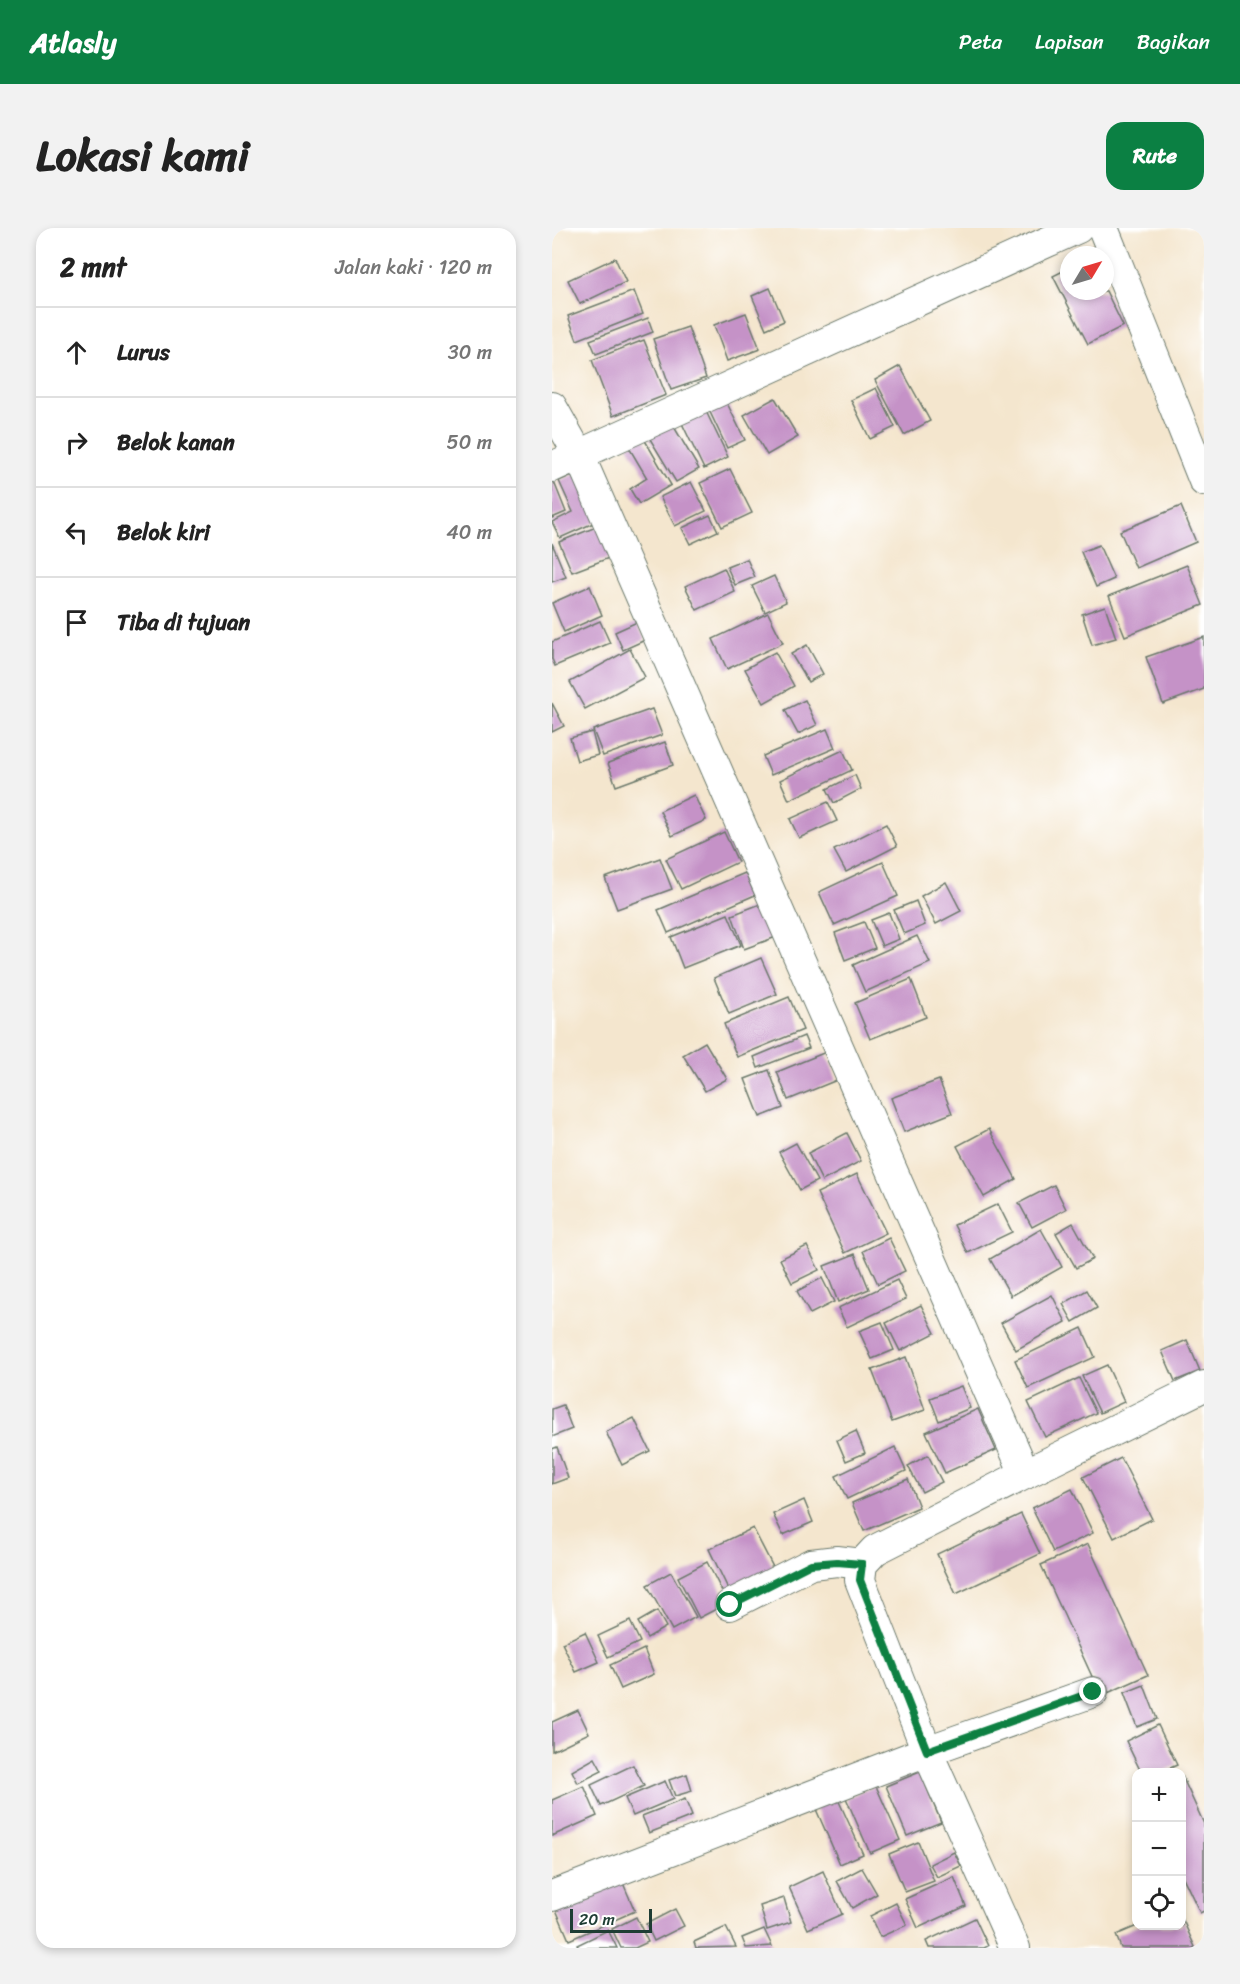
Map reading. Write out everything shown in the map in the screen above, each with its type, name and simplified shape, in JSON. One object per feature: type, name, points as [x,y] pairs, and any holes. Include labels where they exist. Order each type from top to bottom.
[{"type":"street","points":[[552,467],[1078,228]]},
{"type":"street","points":[[1103,228],[1204,481]]},
{"type":"street","points":[[552,407],[579,455],[1025,1474]]},
{"type":"street","points":[[1015,1948],[927,1751],[860,1580],[862,1564],[875,1550],[1204,1386]]},
{"type":"street","points":[[730,1605],[811,1564],[837,1562],[862,1564]]},
{"type":"street","points":[[552,1896],[927,1751],[1093,1692]]},
{"type":"building","points":[[615,258],[626,282],[580,304],[568,280]]},
{"type":"building","points":[[1060,272],[1060,290],[1053,276]]},
{"type":"building","points":[[770,288],[784,321],[766,329],[752,296]]},
{"type":"building","points":[[634,291],[643,314],[577,340],[568,316]]},
{"type":"building","points":[[1065,300],[1110,300],[1123,326],[1088,344]]},
{"type":"building","points":[[746,313],[760,349],[727,361],[714,325]]},
{"type":"building","points":[[648,318],[653,332],[596,354],[590,340]]},
{"type":"building","points":[[688,327],[706,378],[671,390],[653,339]]},
{"type":"building","points":[[644,340],[666,395],[613,416],[592,360]]},
{"type":"building","points":[[900,366],[930,421],[904,435],[875,380]]},
{"type":"building","points":[[876,388],[895,427],[870,439],[851,400]]},
{"type":"building","points":[[775,398],[798,437],[767,455],[744,415]]},
{"type":"building","points":[[726,401],[745,440],[727,448],[709,410]]},
{"type":"building","points":[[702,403],[728,457],[704,469],[678,415]]},
{"type":"building","points":[[670,420],[699,469],[676,482],[647,434]]},
{"type":"building","points":[[643,437],[671,485],[639,504],[630,489],[647,478],[628,446]]},
{"type":"building","points":[[730,469],[752,513],[722,527],[700,483]]},
{"type":"building","points":[[579,472],[600,520],[560,538],[552,522],[573,512],[559,481]]},
{"type":"building","points":[[552,477],[566,512],[552,518]]},
{"type":"building","points":[[691,482],[706,511],[675,526],[660,497]]},
{"type":"building","points":[[1181,506],[1196,542],[1136,568],[1120,531]]},
{"type":"building","points":[[710,515],[718,531],[690,544],[682,528]]},
{"type":"building","points":[[601,525],[614,556],[572,572],[559,542]]},
{"type":"building","points":[[552,543],[566,577],[552,582]]},
{"type":"building","points":[[1099,545],[1114,579],[1096,587],[1081,552]]},
{"type":"building","points":[[747,559],[755,577],[735,585],[727,567]]},
{"type":"building","points":[[1187,565],[1203,605],[1125,636],[1109,596]]},
{"type":"building","points":[[724,568],[735,592],[697,610],[685,586]]},
{"type":"building","points":[[774,576],[786,602],[765,612],[752,586]]},
{"type":"building","points":[[590,586],[602,615],[564,632],[552,603]]},
{"type":"building","points":[[1105,606],[1116,638],[1092,645],[1082,614]]},
{"type":"building","points":[[768,613],[783,643],[727,669],[713,639]]},
{"type":"building","points":[[600,621],[610,643],[555,666],[552,659],[552,642]]},
{"type":"building","points":[[637,622],[645,640],[623,650],[615,632]]},
{"type":"building","points":[[1204,637],[1204,689],[1163,704],[1146,657]]},
{"type":"building","points":[[807,645],[823,674],[808,682],[791,654]]},
{"type":"building","points":[[630,649],[645,677],[585,709],[570,682]]},
{"type":"building","points":[[775,652],[794,686],[764,703],[745,669]]},
{"type":"building","points":[[805,700],[817,725],[798,734],[785,710]]},
{"type":"building","points":[[552,703],[564,726],[552,732]]},
{"type":"building","points":[[652,709],[662,735],[603,756],[593,730]]},
{"type":"building","points":[[827,729],[835,748],[771,775],[763,756]]},
{"type":"building","points":[[592,732],[598,755],[577,761],[570,738]]},
{"type":"building","points":[[665,742],[673,765],[616,786],[608,763]]},
{"type":"building","points":[[843,750],[852,770],[789,800],[780,780]]},
{"type":"building","points":[[855,775],[861,789],[834,803],[827,789]]},
{"type":"building","points":[[694,795],[706,820],[672,836],[660,811]]},
{"type":"building","points":[[828,802],[837,821],[799,838],[790,819]]},
{"type":"building","points":[[886,824],[897,846],[846,872],[834,850]]},
{"type":"building","points":[[724,832],[738,862],[681,889],[666,859]]},
{"type":"building","points":[[660,858],[672,889],[617,909],[605,878]]},
{"type":"building","points":[[883,862],[898,896],[834,925],[819,892]]},
{"type":"building","points":[[745,873],[755,895],[668,933],[658,910]]},
{"type":"building","points":[[946,882],[961,911],[936,924],[921,896]]},
{"type":"building","points":[[916,901],[925,925],[904,934],[894,910]]},
{"type":"building","points":[[763,903],[776,937],[744,949],[732,915]]},
{"type":"building","points":[[889,913],[899,939],[882,946],[871,920]]},
{"type":"building","points":[[728,914],[741,945],[683,968],[671,937]]},
{"type":"building","points":[[864,922],[875,948],[845,960],[835,933]]},
{"type":"building","points":[[917,936],[930,963],[865,992],[853,965]]},
{"type":"building","points":[[761,958],[777,994],[729,1014],[714,978]]},
{"type":"building","points":[[911,979],[926,1017],[870,1039],[855,1003]]},
{"type":"building","points":[[789,997],[803,1030],[737,1057],[724,1024]]},
{"type":"building","points":[[804,1036],[809,1048],[758,1068],[754,1057]]},
{"type":"building","points":[[705,1042],[727,1079],[705,1091],[683,1055]]},
{"type":"building","points":[[826,1052],[837,1080],[788,1100],[777,1072]]},
{"type":"building","points":[[769,1070],[783,1108],[760,1117],[745,1079]]},
{"type":"building","points":[[939,1080],[952,1113],[904,1132],[891,1098]]},
{"type":"building","points":[[989,1129],[1016,1179],[984,1197],[957,1146]]},
{"type":"building","points":[[847,1133],[861,1161],[822,1181],[808,1153]]},
{"type":"building","points":[[796,1143],[817,1181],[800,1190],[779,1152]]},
{"type":"building","points":[[857,1174],[886,1233],[845,1253],[817,1193]]},
{"type":"building","points":[[1054,1185],[1066,1209],[1032,1227],[1019,1203]]},
{"type":"building","points":[[998,1204],[1012,1232],[968,1253],[954,1225]]},
{"type":"building","points":[[1073,1223],[1093,1259],[1076,1268],[1056,1233]]},
{"type":"building","points":[[1041,1229],[1062,1267],[1011,1296],[990,1259]]},
{"type":"building","points":[[889,1238],[905,1271],[878,1284],[863,1251]]},
{"type":"building","points":[[807,1246],[819,1270],[792,1283],[780,1259]]},
{"type":"building","points":[[855,1254],[869,1289],[838,1302],[824,1266]]},
{"type":"building","points":[[822,1278],[834,1302],[810,1314],[797,1291]]},
{"type":"building","points":[[897,1280],[906,1299],[847,1327],[838,1308]]},
{"type":"building","points":[[1087,1290],[1097,1308],[1073,1322],[1063,1304]]},
{"type":"building","points":[[1052,1295],[1066,1322],[1016,1350],[1001,1323]]},
{"type":"building","points":[[921,1305],[935,1333],[900,1351],[886,1323]]},
{"type":"building","points":[[882,1322],[894,1350],[872,1359],[859,1331]]},
{"type":"building","points":[[1082,1328],[1095,1357],[1028,1388],[1015,1360]]},
{"type":"building","points":[[1187,1340],[1200,1371],[1175,1381],[1162,1351]]},
{"type":"building","points":[[906,1357],[925,1410],[892,1422],[872,1370]]},
{"type":"building","points":[[1107,1365],[1124,1402],[1100,1413],[1082,1376]]},
{"type":"building","points":[[1079,1378],[1096,1413],[1045,1437],[1028,1402]]},
{"type":"building","points":[[961,1386],[970,1408],[939,1421],[930,1398]]},
{"type":"building","points":[[563,1405],[572,1429],[552,1437],[552,1409]]},
{"type":"building","points":[[978,1409],[996,1450],[945,1473],[926,1432]]},
{"type":"building","points":[[634,1418],[650,1451],[622,1465],[606,1432]]},
{"type":"building","points":[[856,1431],[865,1453],[846,1461],[837,1440]]},
{"type":"building","points":[[557,1447],[568,1478],[552,1484],[552,1449]]},
{"type":"building","points":[[895,1447],[906,1471],[847,1499],[836,1476]]},
{"type":"building","points":[[928,1455],[942,1482],[922,1492],[908,1466]]},
{"type":"building","points":[[1121,1458],[1152,1519],[1114,1538],[1083,1477]]},
{"type":"building","points":[[908,1479],[919,1507],[864,1531],[852,1503]]},
{"type":"building","points":[[1072,1489],[1093,1533],[1053,1552],[1032,1508]]},
{"type":"building","points":[[804,1500],[813,1522],[783,1535],[773,1514]]},
{"type":"building","points":[[1021,1514],[1040,1554],[956,1594],[937,1554]]},
{"type":"building","points":[[753,1528],[778,1577],[733,1599],[709,1549]]},
{"type":"building","points":[[1088,1544],[1148,1675],[1101,1696],[1041,1565]]},
{"type":"building","points":[[707,1562],[728,1603],[699,1618],[678,1577]]},
{"type":"building","points":[[671,1572],[696,1617],[672,1630],[647,1585]]},
{"type":"building","points":[[657,1611],[666,1627],[647,1638],[638,1622]]},
{"type":"building","points":[[630,1621],[640,1642],[608,1657],[598,1636]]},
{"type":"building","points":[[585,1632],[599,1662],[576,1672],[562,1643]]},
{"type":"building","points":[[644,1649],[654,1674],[621,1689],[610,1665]]},
{"type":"building","points":[[1144,1685],[1157,1719],[1137,1727],[1124,1693]]},
{"type":"building","points":[[578,1710],[589,1733],[552,1751],[552,1722]]},
{"type":"building","points":[[1158,1725],[1177,1765],[1170,1768],[1139,1768],[1126,1741]]},
{"type":"building","points":[[595,1758],[602,1771],[578,1783],[572,1771]]},
{"type":"building","points":[[633,1765],[644,1786],[601,1806],[591,1785]]},
{"type":"building","points":[[920,1772],[941,1822],[907,1836],[886,1786]]},
{"type":"building","points":[[687,1774],[692,1791],[675,1796],[669,1780]]},
{"type":"building","points":[[665,1781],[673,1799],[633,1816],[625,1798]]},
{"type":"building","points":[[1186,1785],[1204,1824],[1204,1911],[1200,1913],[1186,1883]]},
{"type":"building","points":[[584,1786],[597,1816],[552,1836],[552,1800]]},
{"type":"building","points":[[876,1786],[900,1840],[870,1853],[846,1798]]},
{"type":"building","points":[[837,1797],[863,1854],[840,1864],[815,1807]]},
{"type":"building","points":[[685,1799],[692,1816],[649,1833],[642,1816]]},
{"type":"building","points":[[918,1842],[934,1881],[905,1892],[889,1854]]},
{"type":"building","points":[[954,1852],[961,1866],[937,1877],[930,1864]]},
{"type":"building","points":[[862,1868],[877,1894],[852,1908],[837,1881]]},
{"type":"building","points":[[823,1871],[842,1914],[808,1929],[789,1887]]},
{"type":"building","points":[[620,1876],[635,1911],[569,1940],[554,1905]]},
{"type":"building","points":[[954,1877],[966,1906],[918,1928],[905,1899]]},
{"type":"building","points":[[784,1898],[791,1922],[767,1930],[760,1906]]},
{"type":"building","points":[[896,1903],[907,1925],[880,1937],[870,1916]]},
{"type":"building","points":[[675,1909],[684,1926],[654,1941],[646,1924]]},
{"type":"building","points":[[636,1917],[648,1942],[635,1948],[621,1948],[612,1929]]},
{"type":"building","points":[[975,1918],[988,1946],[984,1948],[929,1948],[926,1941]]},
{"type":"building","points":[[726,1927],[736,1947],[696,1948],[694,1942]]},
{"type":"building","points":[[1186,1927],[1195,1947],[1121,1948],[1116,1935],[1132,1928],[1132,1930],[1186,1930]]},
{"type":"building","points":[[764,1929],[772,1946],[746,1948],[742,1938]]},
{"type":"building","points":[[608,1930],[617,1948],[579,1948],[577,1945]]},
{"type":"route","points":[[730,1605],[811,1564],[837,1562],[862,1564],[860,1580],[927,1751],[1093,1692]]}]
